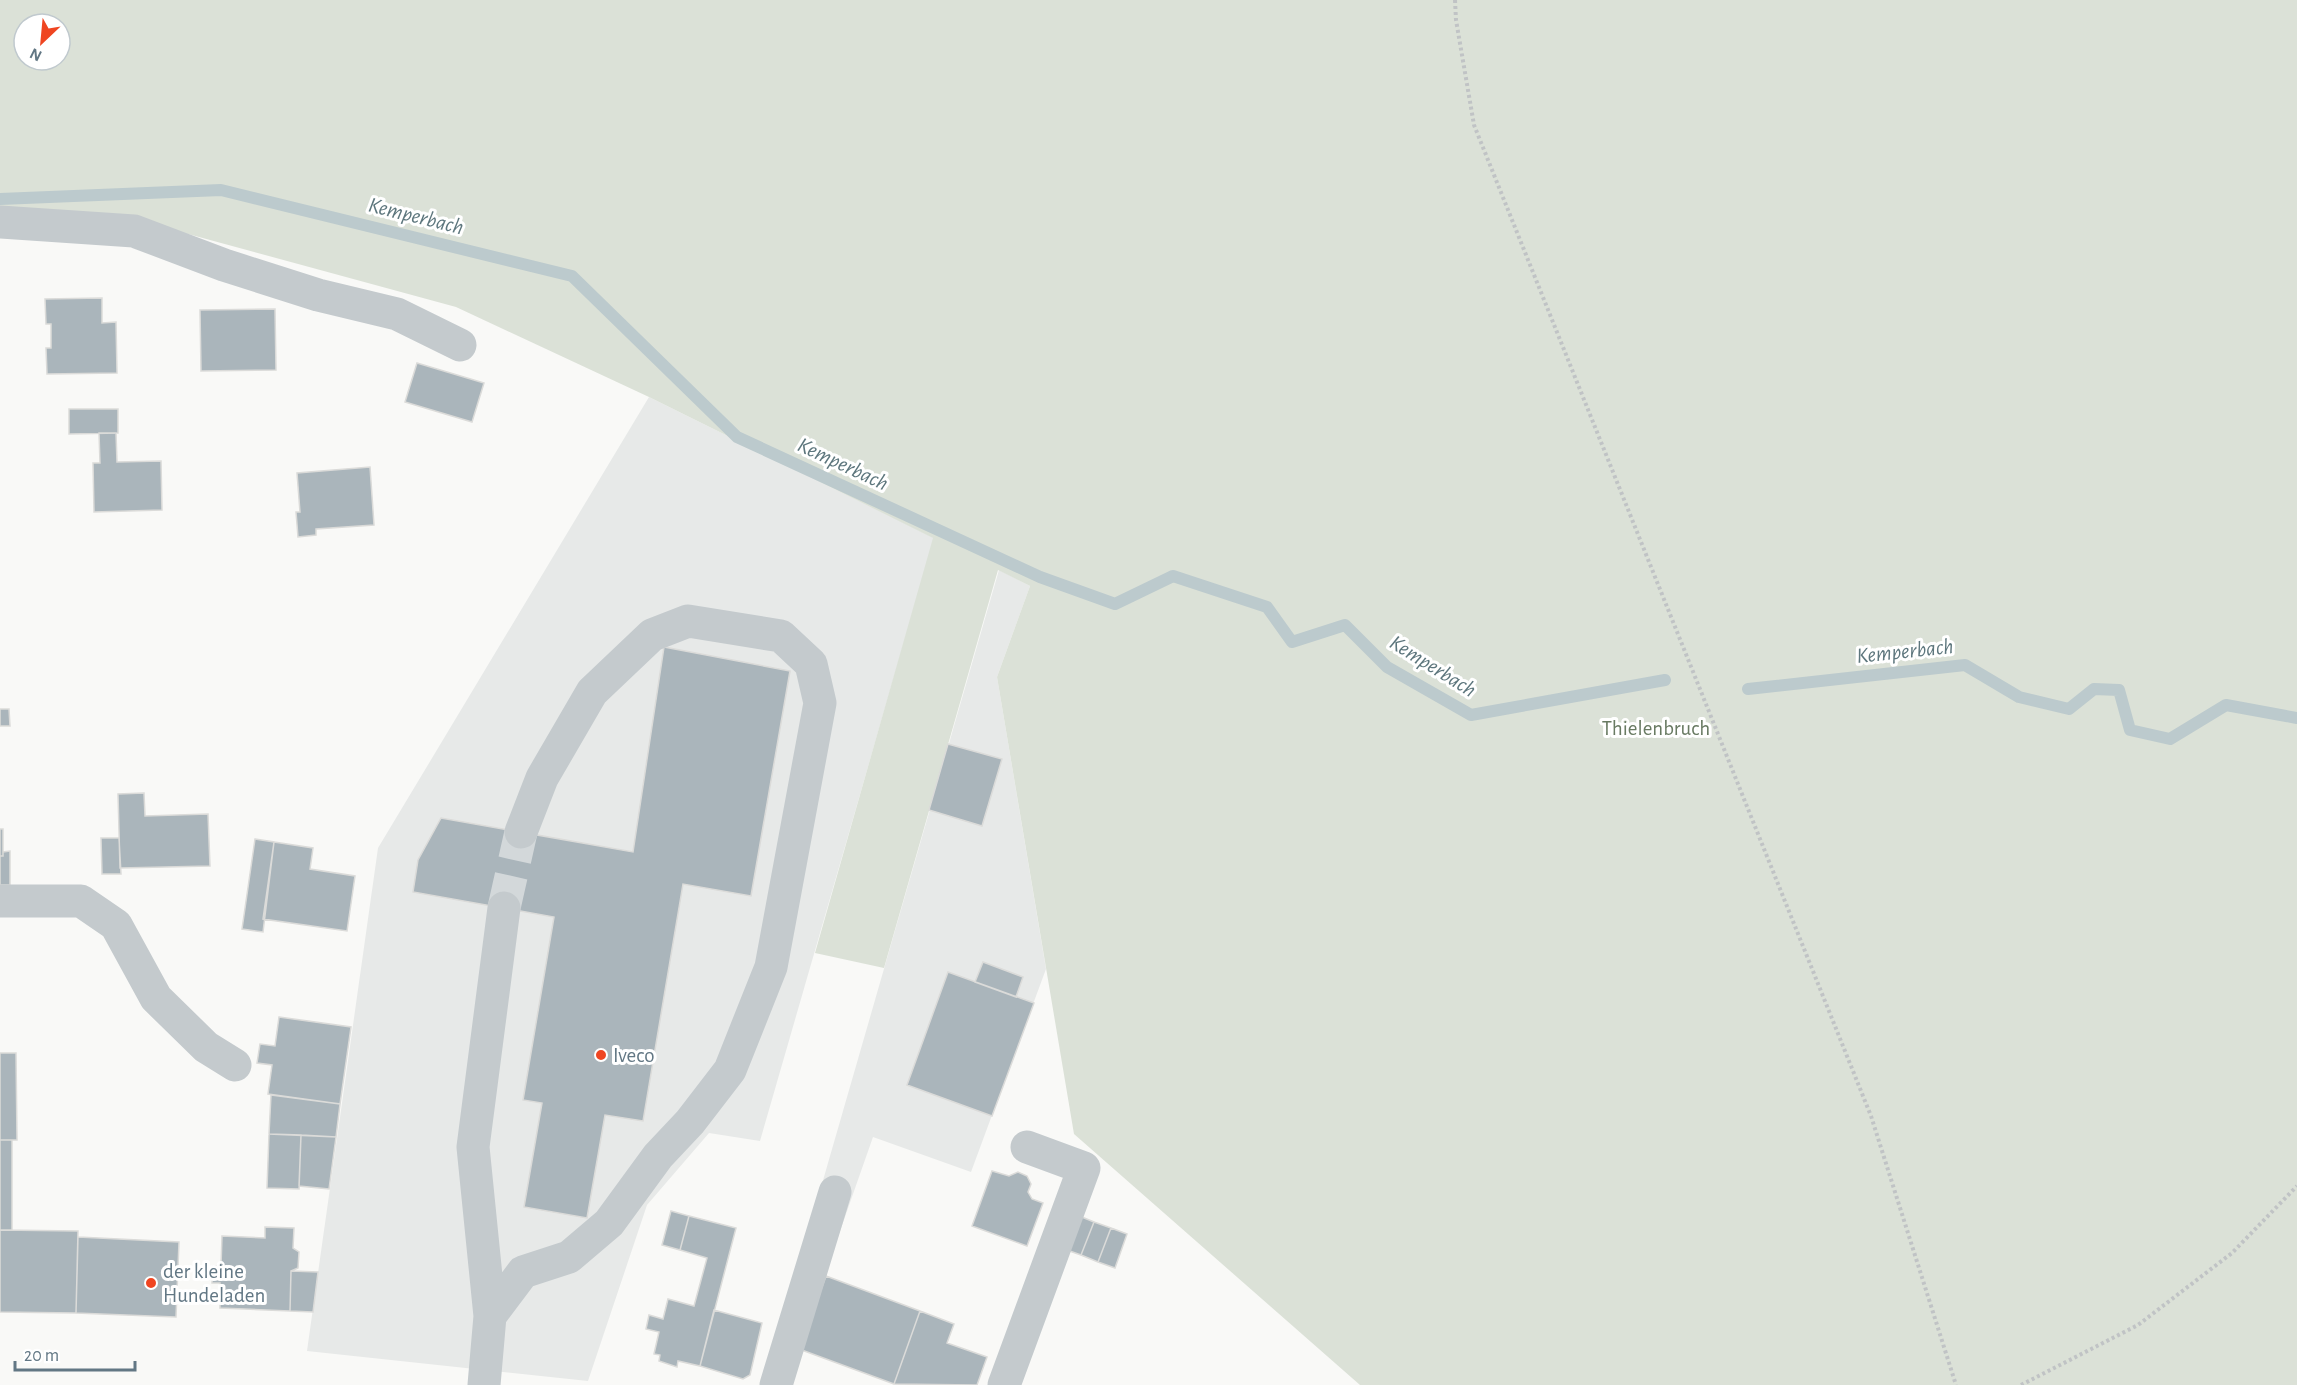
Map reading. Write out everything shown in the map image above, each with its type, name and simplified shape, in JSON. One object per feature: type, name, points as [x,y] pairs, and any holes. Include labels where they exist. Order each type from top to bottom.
[{"type":"street","points":[[0,222],[134,231],[224,265],[318,295],[397,314],[460,345]]},
{"type":"street","points":[[490,1316],[523,1272],[569,1257],[609,1223],[658,1156],[690,1122],[730,1070],[771,967],[820,703],[812,664],[781,636],[688,621],[652,635],[592,692],[542,778],[521,832]]},
{"type":"street","points":[[0,901],[81,901],[116,925],[156,998],[206,1047],[235,1065]]},
{"type":"street","points":[[484,1385],[490,1316],[473,1147],[504,908]]},
{"type":"street","points":[[1004,1385],[1084,1168],[1027,1147]]},
{"type":"street","points":[[776,1385],[835,1192]]},
{"type":"path","points":[[1455,0],[1456,20],[1474,125],[1871,1116],[1956,1385]]},
{"type":"path","points":[[2021,1385],[2138,1325],[2232,1253],[2297,1186]]},
{"type":"shaded area","points":[[649,397],[934,538],[760,1141],[709,1133],[647,1205],[588,1381],[307,1351],[378,848]]},
{"type":"shaded area","points":[[999,570],[1030,586],[997,677],[1046,969],[971,1172],[873,1137],[799,1348],[764,1385]]},
{"type":"green space","name":"Thielenbruch","points":[[0,0],[2297,0],[2297,1385],[1360,1385],[1074,1134],[997,677],[1030,586],[998,570],[884,968],[815,953],[933,538],[649,397],[456,307],[188,234],[0,210]]},
{"type":"building","points":[[102,298],[102,323],[116,322],[117,373],[47,374],[46,348],[51,348],[51,324],[46,324],[45,299]]},
{"type":"building","points":[[275,309],[276,370],[201,371],[200,310]]},
{"type":"building","points":[[417,363],[484,383],[472,422],[405,402]]},
{"type":"building","points":[[69,409],[118,409],[118,433],[69,434]]},
{"type":"building","points":[[99,433],[116,433],[117,462],[161,461],[162,510],[94,512],[93,463],[100,463]]},
{"type":"building","points":[[370,467],[374,525],[316,529],[316,535],[298,537],[296,512],[300,512],[297,473]]},
{"type":"building","points":[[664,647],[790,671],[751,896],[683,884],[643,1121],[605,1115],[587,1218],[524,1207],[542,1103],[523,1100],[554,917],[413,892],[418,860],[441,818],[633,852]]},
{"type":"building","points":[[0,709],[9,709],[10,726],[0,726]]},
{"type":"building","points":[[948,744],[1002,759],[982,826],[929,810]]},
{"type":"building","points":[[144,793],[145,816],[208,814],[210,866],[120,868],[118,794]]},
{"type":"building","points":[[0,829],[3,829],[3,856],[0,856]]},
{"type":"building","points":[[101,838],[119,838],[121,874],[102,874]]},
{"type":"building","points":[[255,839],[274,842],[263,932],[242,929]]},
{"type":"building","points":[[274,842],[313,848],[310,869],[355,876],[347,931],[263,919]]},
{"type":"building","points":[[10,851],[10,885],[0,885],[0,856],[3,856],[3,852]]},
{"type":"building","points":[[983,962],[1023,977],[1016,997],[975,982]]},
{"type":"building","points":[[948,972],[1034,1003],[992,1116],[907,1085]]},
{"type":"building","points":[[279,1017],[351,1027],[340,1104],[268,1094],[272,1065],[257,1063],[260,1044],[275,1046]]},
{"type":"building","points":[[0,1053],[16,1053],[17,1140],[0,1140]]},
{"type":"building","points":[[271,1095],[340,1104],[336,1137],[269,1134]]},
{"type":"building","points":[[269,1134],[301,1135],[299,1189],[267,1188]]},
{"type":"building","points":[[301,1135],[336,1137],[329,1189],[299,1186]]},
{"type":"building","points":[[0,1140],[12,1140],[12,1230],[0,1230]]},
{"type":"building","points":[[992,1171],[1009,1176],[1018,1172],[1027,1176],[1031,1184],[1028,1192],[1032,1199],[1043,1203],[1027,1246],[972,1226]]},
{"type":"building","points":[[671,1211],[689,1216],[680,1250],[662,1245]]},
{"type":"building","points":[[1077,1215],[1094,1222],[1081,1255],[1064,1249]]},
{"type":"building","points":[[689,1216],[736,1228],[700,1366],[678,1361],[677,1367],[659,1361],[660,1355],[654,1354],[659,1332],[646,1329],[649,1315],[663,1319],[668,1299],[694,1306],[707,1258],[680,1250]]},
{"type":"building","points":[[1094,1222],[1111,1228],[1098,1262],[1081,1255]]},
{"type":"building","points":[[265,1227],[294,1228],[293,1248],[299,1252],[298,1268],[291,1271],[290,1311],[220,1308],[220,1283],[212,1283],[213,1266],[221,1266],[222,1236],[265,1238]]},
{"type":"building","points":[[1111,1228],[1127,1234],[1115,1268],[1098,1262]]},
{"type":"building","points":[[0,1230],[78,1231],[76,1313],[0,1312]]},
{"type":"building","points":[[78,1237],[179,1242],[176,1317],[76,1313]]},
{"type":"building","points":[[291,1271],[318,1272],[313,1312],[290,1311]]},
{"type":"building","points":[[826,1276],[920,1311],[894,1384],[799,1349]]},
{"type":"building","points":[[714,1310],[762,1323],[750,1375],[743,1379],[700,1366]]},
{"type":"building","points":[[920,1311],[954,1324],[947,1343],[987,1357],[977,1385],[894,1384]]},
{"type":"waterway","name":"Kemperbach","points":[[0,199],[221,190],[572,276],[737,437],[1040,577],[1115,604],[1173,576],[1267,607],[1292,642],[1345,625],[1387,667],[1471,715],[1665,680]]},
{"type":"waterway","name":"Kemperbach","points":[[1748,689],[1965,665],[2019,697],[2069,709],[2094,689],[2119,690],[2130,730],[2170,739],[2226,705],[2297,718]]},
{"type":"tunnel","points":[[504,908],[521,832]]},
{"type":"place","name":"Iveco","points":[[601,1055]]},
{"type":"place","name":"der kleine Hundeladen","points":[[151,1283]]}]
